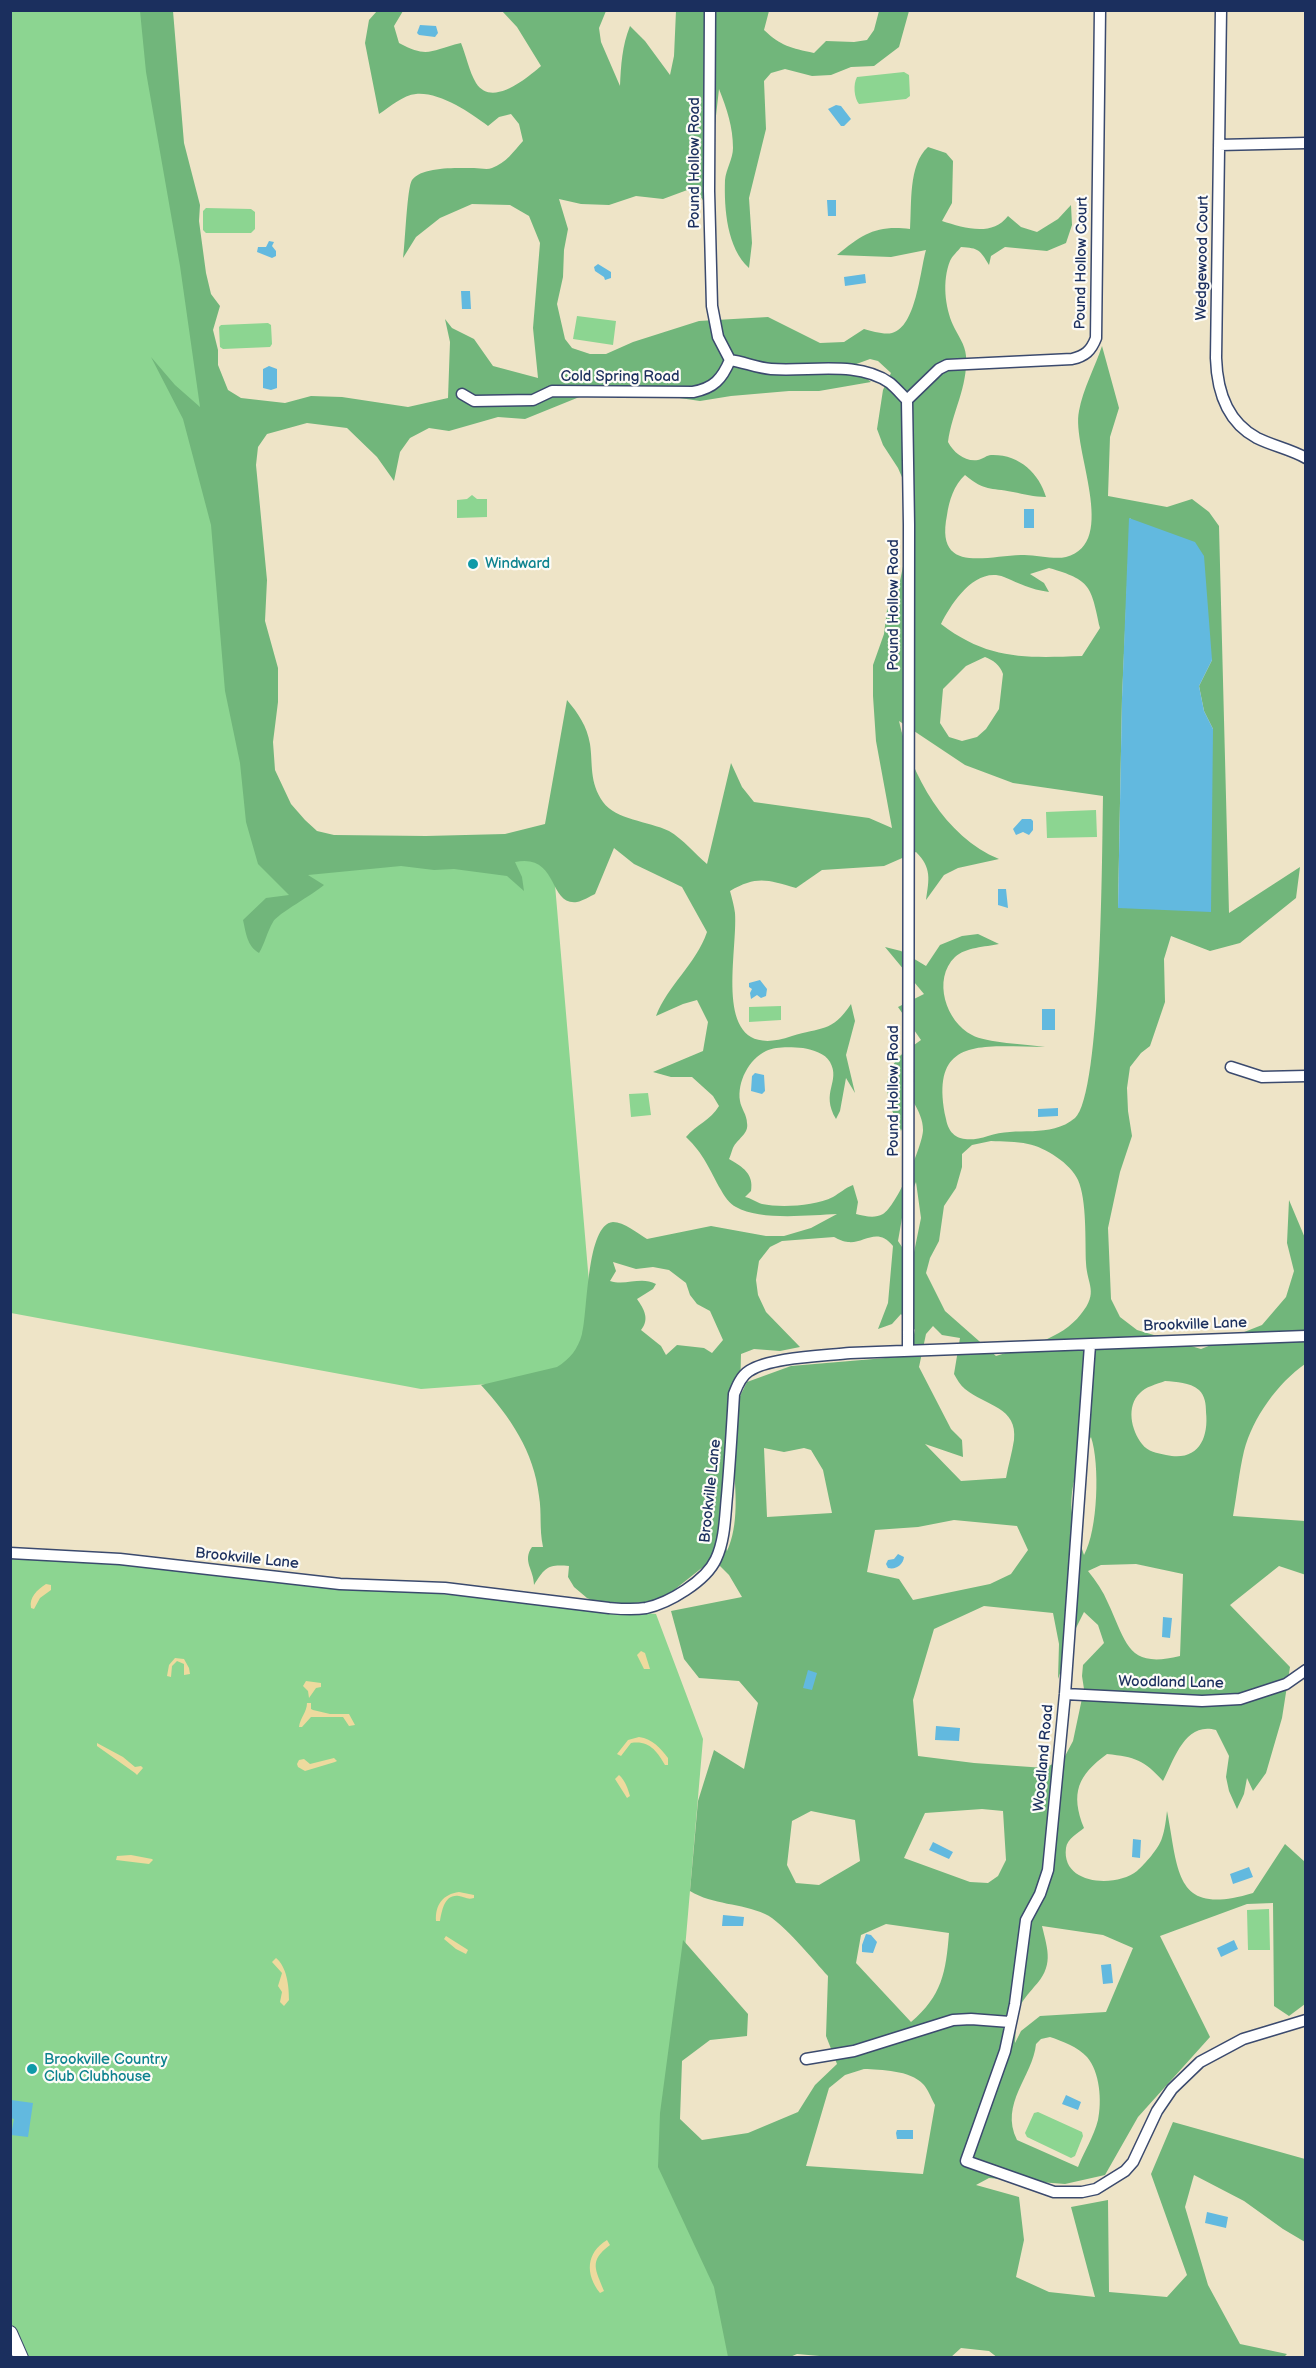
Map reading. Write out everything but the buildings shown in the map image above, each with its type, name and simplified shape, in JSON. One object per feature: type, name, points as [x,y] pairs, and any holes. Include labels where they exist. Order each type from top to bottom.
[{"type":"main road","points":[[10,2333],[21,2358]]},
{"type":"street","name":"Pound Hollow Road","points":[[710,10],[709,191],[712,306],[718,337],[730,360]]},
{"type":"street","name":"Pound Hollow Court","points":[[907,400],[939,369],[947,365],[1072,359],[1087,353],[1093,346],[1096,338],[1100,10]]},
{"type":"street","name":"Wedgewood Court","points":[[1221,10],[1216,358],[1219,388],[1232,415],[1244,429],[1257,438],[1305,458]]},
{"type":"street","points":[[1219,145],[1305,143]]},
{"type":"street","name":"Cold Spring Road","points":[[462,394],[474,401],[533,399],[552,391],[693,392],[713,386],[724,374],[730,360]]},
{"type":"street","points":[[730,360],[770,369],[863,371],[879,376],[892,384],[907,400]]},
{"type":"street","name":"Pound Hollow Road","points":[[907,400],[909,525],[908,1351]]},
{"type":"street","points":[[1231,1067],[1262,1077],[1305,1076]]},
{"type":"street","name":"Brookville Lane","points":[[10,1553],[120,1559],[340,1584],[445,1588],[629,1610],[648,1607],[663,1602],[695,1584],[708,1573],[716,1559],[725,1518],[734,1394],[737,1384],[747,1372],[760,1365],[791,1359],[850,1353],[1305,1336]]},
{"type":"street","name":"Woodland Road","points":[[1090,1345],[1065,1694],[1048,1870],[1040,1894],[1026,1920],[1015,2004],[1005,2051],[966,2161],[969,2164],[1054,2192],[1082,2192],[1096,2189],[1108,2184],[1133,2162],[1157,2111],[1172,2089],[1200,2062],[1243,2039],[1305,2020]]},
{"type":"street","name":"Woodland Lane","points":[[1065,1694],[1202,1701],[1240,1699],[1286,1684],[1305,1670]]},
{"type":"street","points":[[806,2059],[854,2051],[953,2020],[1010,2022]]},
{"type":"green space","points":[[10,11],[158,11],[276,859],[551,838],[597,1376],[421,1389],[11,1313]]},
{"type":"green space","points":[[140,11],[173,11],[184,143],[200,205],[199,221],[206,273],[211,294],[220,306],[213,330],[218,350],[218,365],[228,390],[241,398],[285,403],[311,396],[342,397],[408,407],[448,398],[450,342],[445,319],[452,328],[474,339],[493,366],[538,378],[533,328],[540,243],[529,216],[510,205],[472,204],[440,218],[416,237],[403,258],[407,204],[412,180],[417,175],[432,170],[488,169],[497,166],[523,141],[519,124],[511,114],[499,117],[488,126],[454,104],[425,94],[406,97],[379,114],[365,43],[369,20],[377,11],[403,11],[394,26],[399,43],[409,48],[430,52],[461,43],[476,83],[483,90],[491,93],[509,88],[541,66],[517,27],[502,11],[606,11],[599,28],[601,42],[620,86],[621,63],[630,26],[645,41],[670,75],[674,56],[676,11],[769,11],[764,30],[787,46],[814,53],[826,41],[867,40],[874,30],[879,11],[909,11],[899,47],[874,66],[851,67],[831,75],[812,76],[785,69],[771,73],[764,81],[766,129],[749,198],[752,243],[749,268],[736,250],[728,227],[725,180],[733,152],[733,140],[729,118],[719,89],[706,205],[697,191],[690,189],[663,199],[636,196],[609,205],[581,204],[559,199],[568,229],[564,250],[563,277],[557,304],[565,339],[572,348],[590,354],[606,354],[633,342],[699,321],[768,317],[820,343],[844,342],[864,329],[892,333],[900,329],[912,310],[926,250],[891,257],[837,255],[870,233],[888,228],[910,229],[914,174],[917,164],[928,147],[946,153],[953,161],[952,203],[942,221],[968,228],[986,229],[1001,223],[1008,216],[1021,227],[1037,232],[1058,219],[1071,205],[1072,225],[1066,243],[1047,251],[1005,247],[991,256],[989,265],[978,251],[961,247],[950,261],[945,285],[946,302],[953,325],[964,348],[966,367],[948,442],[953,450],[969,460],[978,460],[991,455],[1019,462],[1033,473],[1046,497],[988,488],[965,475],[955,488],[951,499],[945,534],[948,546],[956,554],[966,558],[1026,555],[1061,558],[1082,548],[1090,533],[1092,514],[1078,427],[1079,411],[1102,346],[1119,408],[1110,437],[1108,496],[1167,507],[1192,499],[1209,512],[1219,526],[1229,913],[1300,867],[1296,898],[1240,943],[1210,951],[1171,936],[1164,959],[1165,1002],[1150,1046],[1130,1067],[1127,1088],[1132,1136],[1120,1172],[1108,1228],[1111,1299],[1120,1317],[1137,1330],[1201,1349],[1262,1325],[1286,1297],[1294,1271],[1287,1243],[1289,1200],[1305,1238],[1305,1364],[1276,1391],[1260,1414],[1248,1438],[1233,1516],[1305,1521],[1306,1575],[1279,1566],[1230,1605],[1290,1667],[1282,1718],[1266,1773],[1253,1791],[1247,1778],[1244,1794],[1237,1809],[1226,1777],[1229,1756],[1216,1730],[1196,1731],[1189,1737],[1176,1753],[1163,1781],[1150,1768],[1138,1761],[1107,1754],[1089,1770],[1079,1786],[1078,1805],[1084,1828],[1068,1842],[1067,1860],[1072,1870],[1092,1880],[1116,1880],[1128,1876],[1140,1868],[1158,1846],[1164,1832],[1167,1811],[1174,1853],[1185,1884],[1194,1894],[1208,1899],[1227,1899],[1253,1893],[1285,1844],[1305,1862],[1305,2004],[1289,2016],[1274,2006],[1273,1903],[1247,1904],[1160,1936],[1210,2037],[1138,2117],[1105,2175],[1065,2184],[989,2178],[976,2185],[1019,2197],[1024,2240],[1016,2277],[1049,2292],[1095,2297],[1071,2207],[1108,2200],[1109,2292],[1167,2297],[1187,2275],[1151,2174],[1173,2122],[1305,2159],[1305,2242],[1244,2201],[1194,2175],[1185,2207],[1208,2285],[1240,2344],[1287,2354],[1284,2357],[998,2358],[989,2351],[961,2348],[950,2358],[842,2358],[797,2354],[790,2357],[728,2357],[714,2287],[658,2167],[660,2113],[683,1940],[748,2014],[747,2036],[710,2040],[682,2061],[680,2119],[702,2140],[748,2133],[798,2112],[815,2085],[837,2064],[826,2036],[828,1976],[789,1933],[772,1918],[756,1910],[708,1899],[690,1891],[698,1801],[714,1750],[744,1769],[758,1703],[739,1681],[699,1678],[684,1659],[671,1611],[742,1597],[729,1575],[713,1559],[664,1598],[649,1602],[603,1605],[587,1598],[574,1587],[568,1577],[569,1566],[548,1568],[534,1585],[528,1561],[529,1552],[532,1547],[543,1547],[540,1503],[532,1464],[511,1422],[481,1385],[557,1367],[573,1353],[582,1334],[593,1253],[604,1227],[613,1222],[626,1226],[647,1239],[711,1226],[766,1236],[784,1236],[811,1228],[837,1214],[771,1216],[736,1207],[725,1197],[702,1156],[686,1137],[719,1106],[713,1096],[692,1077],[671,1077],[653,1072],[703,1051],[708,1022],[697,1000],[656,1016],[667,994],[696,954],[707,932],[682,887],[634,864],[614,848],[595,894],[577,902],[568,901],[561,896],[546,872],[539,865],[529,861],[515,862],[522,877],[524,891],[507,876],[454,869],[434,870],[401,866],[308,875],[324,885],[276,918],[259,953],[249,943],[243,920],[266,898],[289,895],[258,864],[246,822],[240,763],[225,691],[211,525],[183,419],[151,357],[175,385],[200,407],[180,266],[146,72]],"holes":[[[870,359],[878,361],[891,373],[883,390],[877,429],[915,507],[899,586],[887,610],[884,634],[873,665],[876,741],[892,828],[869,818],[754,802],[742,787],[731,763],[707,864],[669,831],[616,813],[603,802],[595,787],[587,731],[567,700],[545,824],[505,834],[334,835],[317,831],[291,804],[275,770],[273,742],[278,702],[278,668],[265,621],[267,580],[256,465],[258,447],[267,434],[307,423],[347,428],[377,457],[394,481],[400,452],[410,438],[429,428],[449,431],[498,417],[525,419],[604,387],[700,401],[789,391],[819,391],[871,382],[851,366]],[[1130,518],[1212,660],[1199,686],[1204,711],[1213,729],[1118,908],[1122,698]],[[1049,568],[1063,572],[1081,581],[1087,587],[1094,603],[1100,628],[1082,656],[1043,657],[1008,654],[975,644],[941,624],[965,589],[983,577],[993,575],[1004,577],[1049,592],[1044,583],[1030,574]],[[985,657],[998,665],[1003,674],[999,709],[986,729],[977,737],[962,741],[949,737],[940,723],[943,689],[966,666]],[[899,721],[965,765],[1013,783],[1103,796],[1099,967],[1091,1065],[1084,1100],[1075,1118],[1055,1128],[999,1133],[974,1139],[956,1136],[948,1127],[943,1092],[945,1072],[953,1059],[966,1051],[982,1047],[1045,1047],[978,1038],[963,1029],[949,1010],[943,988],[948,966],[955,957],[965,951],[999,944],[978,934],[962,936],[940,945],[926,966],[901,951],[885,947],[924,994],[898,1007],[921,1040],[895,1062],[888,1080],[888,1097],[901,1131],[914,1103],[923,1130],[919,1148],[895,1200],[883,1214],[870,1217],[856,1214],[858,1202],[853,1185],[826,1200],[808,1204],[770,1205],[745,1197],[751,1191],[751,1180],[743,1168],[729,1159],[733,1147],[745,1133],[747,1127],[740,1094],[745,1072],[760,1055],[774,1048],[803,1048],[822,1054],[828,1059],[833,1069],[830,1102],[836,1119],[840,1111],[846,1078],[855,1093],[846,1055],[855,1021],[851,1004],[838,1020],[825,1028],[766,1041],[748,1035],[738,1021],[734,1002],[732,979],[735,913],[730,891],[739,886],[763,880],[796,888],[822,870],[884,866],[916,852],[927,869],[926,900],[944,875],[958,868],[999,859],[962,836],[933,802],[912,762]],[[991,1141],[1019,1142],[1035,1146],[1057,1157],[1070,1168],[1078,1180],[1083,1198],[1086,1263],[1091,1288],[1090,1300],[1073,1323],[1042,1341],[996,1356],[945,1311],[926,1273],[930,1258],[939,1241],[944,1206],[956,1188],[962,1167],[962,1154],[972,1145]],[[916,1182],[921,1218],[912,1262],[898,1241],[902,1218]],[[834,1237],[845,1242],[854,1242],[870,1237],[881,1237],[893,1246],[888,1303],[878,1329],[892,1324],[901,1314],[915,1330],[909,1356],[791,1366],[747,1382],[740,1396],[741,1354],[754,1349],[780,1351],[800,1347],[766,1312],[758,1295],[756,1280],[759,1261],[770,1247],[782,1241]],[[613,1262],[636,1269],[653,1267],[669,1270],[686,1283],[690,1295],[697,1304],[710,1311],[723,1340],[712,1353],[704,1348],[677,1345],[666,1355],[661,1346],[641,1330],[646,1318],[637,1299],[653,1289],[656,1284],[645,1281],[610,1281],[616,1271]],[[933,1326],[942,1335],[960,1338],[954,1374],[962,1386],[973,1395],[999,1408],[1011,1420],[1014,1440],[1006,1478],[961,1481],[925,1444],[963,1457],[962,1440],[951,1429],[919,1367],[926,1334]],[[1165,1381],[1183,1383],[1195,1387],[1203,1395],[1206,1406],[1205,1432],[1199,1447],[1193,1452],[1177,1456],[1159,1454],[1142,1444],[1135,1432],[1132,1411],[1136,1398],[1148,1387]],[[1091,1437],[1096,1463],[1095,1514],[1089,1544],[1084,1555],[1075,1529],[1071,1504],[1076,1474]],[[764,1448],[784,1452],[804,1448],[811,1450],[823,1470],[832,1513],[767,1517]],[[733,1461],[736,1495],[735,1519],[727,1551],[722,1527],[725,1484]],[[954,1520],[1017,1526],[1028,1550],[1011,1574],[990,1584],[913,1600],[899,1579],[867,1572],[875,1530],[918,1527]],[[1136,1564],[1183,1574],[1180,1656],[1149,1659],[1131,1649],[1125,1641],[1104,1594],[1088,1571],[1101,1565]],[[984,1606],[1053,1613],[1059,1644],[1058,1679],[1075,1630],[1084,1612],[1098,1625],[1104,1643],[1083,1665],[1084,1689],[1073,1741],[1064,1758],[1045,1768],[918,1756],[913,1700],[934,1629]],[[982,1809],[1003,1811],[1006,1860],[998,1876],[988,1883],[970,1882],[904,1858],[925,1813]],[[811,1811],[855,1820],[860,1861],[819,1885],[796,1883],[787,1865],[792,1821]],[[886,1924],[949,1933],[944,1971],[936,1993],[911,2022],[856,1963],[861,1935]],[[1042,1926],[1103,1935],[1133,1948],[1106,2012],[1040,2016],[1021,2031],[1015,2043],[1018,2010],[1045,1972],[1048,1958]],[[1050,2037],[1079,2050],[1087,2057],[1095,2070],[1100,2096],[1098,2120],[1078,2167],[1017,2140],[1012,2114],[1014,2102],[1036,2044],[1041,2039]],[[864,2069],[895,2072],[917,2079],[926,2088],[935,2105],[923,2174],[806,2166],[829,2088],[845,2075]]]},
{"type":"green space","points":[[904,72],[909,75],[910,96],[906,99],[859,104],[855,91],[857,77]]},
{"type":"green space","points":[[206,208],[251,209],[255,212],[255,229],[251,233],[206,233],[203,230],[203,211]]},
{"type":"green space","points":[[577,316],[616,321],[613,345],[573,339]]},
{"type":"green space","points":[[268,323],[271,325],[272,344],[270,347],[223,349],[220,347],[219,327],[221,325]]},
{"type":"green space","points":[[472,495],[477,499],[487,499],[487,517],[457,518],[457,500],[467,499]]},
{"type":"green space","points":[[1096,810],[1097,837],[1047,838],[1046,812]]},
{"type":"green space","points":[[781,1006],[781,1020],[749,1022],[749,1007]]},
{"type":"green space","points":[[648,1093],[651,1115],[631,1117],[629,1094]]},
{"type":"green space","points":[[11,1554],[656,1614],[703,1739],[667,2159],[741,2357],[25,2358],[11,2322]]},
{"type":"green space","points":[[1269,1909],[1270,1950],[1248,1950],[1247,1910]]},
{"type":"green space","points":[[1038,2112],[1082,2132],[1083,2136],[1075,2156],[1071,2158],[1027,2137],[1025,2133],[1034,2113]]},
{"type":"sand","points":[[46,1584],[51,1585],[51,1590],[40,1598],[34,1609],[31,1608],[34,1594]]},
{"type":"sand","points":[[641,1651],[645,1653],[650,1669],[644,1669],[637,1655]]},
{"type":"sand","points":[[175,1658],[184,1659],[190,1674],[184,1675],[184,1664],[177,1661],[172,1666],[171,1677],[167,1676],[169,1665]]},
{"type":"sand","points":[[306,1681],[321,1683],[321,1687],[316,1688],[309,1698],[308,1691],[303,1686]]},
{"type":"sand","points":[[307,1703],[311,1703],[313,1710],[330,1714],[349,1714],[355,1725],[349,1726],[343,1717],[311,1717],[302,1727],[299,1727]]},
{"type":"sand","points":[[639,1737],[659,1747],[668,1758],[668,1765],[665,1765],[652,1748],[643,1743],[631,1743],[621,1756],[617,1754],[628,1740]]},
{"type":"sand","points":[[97,1743],[123,1757],[135,1767],[143,1768],[137,1775],[97,1746]]},
{"type":"sand","points":[[334,1758],[337,1761],[305,1771],[297,1764],[299,1760],[304,1759],[310,1764]]},
{"type":"sand","points":[[619,1775],[628,1790],[630,1796],[627,1798],[615,1779]]},
{"type":"sand","points":[[131,1855],[153,1860],[149,1864],[116,1860],[117,1856]]},
{"type":"sand","points":[[459,1892],[474,1895],[474,1898],[454,1896],[450,1898],[445,1904],[440,1921],[436,1921],[441,1901]]},
{"type":"sand","points":[[446,1936],[468,1950],[466,1954],[444,1939]]},
{"type":"sand","points":[[276,1958],[283,1966],[288,1983],[289,2000],[284,2006],[280,2002],[282,1992],[278,1986],[282,1973],[272,1962]]},
{"type":"sand","points":[[607,2240],[610,2245],[596,2261],[604,2291],[600,2293],[592,2279],[590,2264],[595,2251]]},
{"type":"water","points":[[420,25],[436,26],[438,33],[435,37],[419,35],[417,33]]},
{"type":"water","points":[[836,105],[841,106],[851,119],[844,126],[841,126],[828,109]]},
{"type":"water","points":[[827,200],[836,200],[836,216],[828,216]]},
{"type":"water","points":[[269,241],[274,242],[272,246],[276,251],[276,256],[272,258],[257,252],[258,247],[266,247]]},
{"type":"water","points":[[598,264],[611,272],[611,278],[605,280],[595,271],[594,267]]},
{"type":"water","points":[[865,274],[866,283],[845,286],[844,277]]},
{"type":"water","points":[[461,291],[470,291],[471,309],[462,309]]},
{"type":"water","points":[[269,366],[277,369],[277,388],[271,390],[263,388],[263,369]]},
{"type":"water","points":[[1024,509],[1034,509],[1034,528],[1024,528]]},
{"type":"water","points":[[1129,518],[1195,542],[1204,556],[1212,660],[1199,686],[1204,711],[1213,729],[1211,912],[1118,908],[1122,698]]},
{"type":"water","points":[[1022,819],[1033,821],[1033,830],[1029,835],[1023,832],[1016,835],[1013,829]]},
{"type":"water","points":[[998,889],[1006,889],[1008,908],[998,905]]},
{"type":"water","points":[[760,980],[767,989],[766,996],[761,998],[757,995],[751,999],[752,989],[749,983]]},
{"type":"water","points":[[1042,1009],[1055,1009],[1055,1030],[1042,1030]]},
{"type":"water","points":[[755,1073],[764,1075],[765,1091],[762,1094],[751,1091],[752,1076]]},
{"type":"water","points":[[1058,1108],[1058,1116],[1038,1117],[1038,1109]]},
{"type":"water","points":[[898,1554],[904,1557],[901,1565],[888,1568],[886,1564],[888,1560],[894,1559]]},
{"type":"water","points":[[1163,1617],[1172,1618],[1170,1638],[1162,1637]]},
{"type":"water","points":[[808,1670],[817,1673],[812,1690],[803,1688]]},
{"type":"water","points":[[936,1726],[960,1728],[959,1741],[935,1740]]},
{"type":"water","points":[[1133,1839],[1141,1840],[1140,1858],[1132,1857]]},
{"type":"water","points":[[933,1842],[953,1852],[949,1859],[929,1850]]},
{"type":"water","points":[[1249,1867],[1253,1877],[1233,1884],[1230,1874]]},
{"type":"water","points":[[723,1915],[744,1917],[743,1926],[722,1926]]},
{"type":"water","points":[[866,1934],[871,1935],[877,1942],[873,1953],[862,1952]]},
{"type":"water","points":[[1234,1940],[1238,1949],[1221,1957],[1217,1948]]},
{"type":"water","points":[[1111,1964],[1113,1983],[1103,1984],[1101,1965]]},
{"type":"water","points":[[1066,2095],[1081,2102],[1078,2110],[1062,2104]]},
{"type":"water","points":[[11,2100],[33,2103],[28,2137],[11,2135],[14,2119],[11,2118]]},
{"type":"water","points":[[897,2130],[913,2130],[913,2139],[897,2139]]},
{"type":"water","points":[[1207,2212],[1228,2217],[1226,2228],[1205,2223]]},
{"type":"place","name":"Windward","points":[[473,564]]},
{"type":"place","name":"Brookville Country Club Clubhouse","points":[[32,2069]]}]
